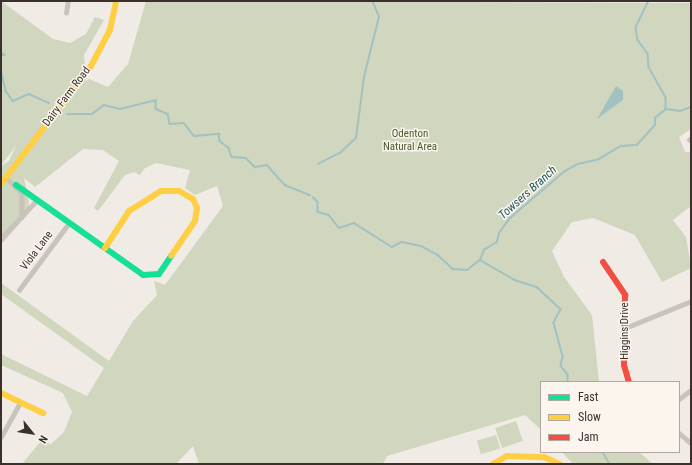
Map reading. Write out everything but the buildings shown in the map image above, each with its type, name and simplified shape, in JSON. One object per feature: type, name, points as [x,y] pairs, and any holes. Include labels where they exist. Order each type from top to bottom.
[{"type":"street","points":[[66,14],[68,1]]},
{"type":"street","name":"Dairy Farm Road","points":[[1,184],[91,66],[110,30],[116,1]]},
{"type":"street","points":[[6,177],[69,223],[105,248],[143,274],[159,274],[195,221],[197,208],[193,199],[179,191],[161,191],[144,199],[129,211],[105,248]]},
{"type":"street","points":[[16,185],[24,203],[21,219]]},
{"type":"street","points":[[1,238],[21,219],[37,200]]},
{"type":"street","name":"Viola Lane","points":[[19,290],[69,223]]},
{"type":"street","name":"Higgins Drive","points":[[604,262],[624,295],[624,365],[629,381]]},
{"type":"street","points":[[625,328],[691,301]]},
{"type":"street","points":[[680,398],[691,390]]},
{"type":"street","points":[[1,393],[43,413]]},
{"type":"street","points":[[1,436],[20,403]]},
{"type":"street","points":[[680,433],[691,443]]},
{"type":"street","points":[[494,464],[507,456],[544,457],[560,464]]},
{"type":"green space","name":"Odenton Natural Area","points":[[1,1],[53,39],[70,43],[86,34],[95,17],[104,20],[84,55],[86,81],[89,79],[108,87],[128,64],[146,1],[691,3],[691,129],[679,137],[685,152],[691,152],[691,206],[673,220],[686,237],[691,268],[662,282],[635,235],[593,218],[572,222],[552,251],[564,277],[592,315],[599,381],[540,381],[540,429],[525,415],[387,456],[383,464],[199,464],[193,446],[176,464],[22,464],[41,441],[45,438],[50,445],[64,432],[72,412],[63,393],[1,365],[1,354],[87,396],[104,368],[1,294],[1,283],[109,361],[133,321],[157,295],[154,281],[165,285],[223,206],[217,186],[195,195],[185,188],[190,170],[156,163],[145,168],[140,175],[134,172],[125,175],[98,211],[94,208],[119,161],[103,150],[83,149],[35,187],[24,178],[29,202],[28,214],[1,245],[1,166],[9,161],[16,146],[1,165]]},
{"type":"green space","points":[[516,421],[523,441],[502,448],[495,428]]},
{"type":"green space","points":[[496,435],[500,448],[481,454],[477,441]]},
{"type":"green space","points":[[563,453],[640,453],[653,464],[573,464]]},
{"type":"water","points":[[616,86],[623,91],[623,100],[597,119]]},
{"type":"waterway","points":[[649,1],[636,28],[638,40],[648,54],[649,67],[666,98],[666,109]]},
{"type":"waterway","points":[[318,164],[340,153],[356,138],[364,77],[379,17],[373,3]]},
{"type":"waterway","name":"Towsers Branch","points":[[1,52],[5,55],[1,56]]},
{"type":"waterway","name":"Towsers Branch","points":[[1,69],[6,91],[13,101],[29,94],[49,103]]},
{"type":"waterway","name":"Towsers Branch","points":[[67,114],[92,114],[104,105],[120,109],[156,100],[156,109],[168,114],[170,124],[184,123],[194,136],[219,134],[220,141],[229,148],[232,157],[246,158],[255,167],[267,165],[285,185],[310,195]]},
{"type":"waterway","name":"Towsers Branch","points":[[313,197],[318,202],[318,212],[329,215],[339,228],[354,223],[392,247],[402,242],[421,246],[438,255],[453,269],[467,270],[480,260],[484,250],[497,242],[499,233],[510,218],[565,171],[578,164],[599,159],[621,146],[637,145],[655,125],[655,118],[666,109],[680,111],[691,107]]},
{"type":"waterway","points":[[480,260],[515,280],[537,287],[561,309],[554,323],[563,357],[561,366],[568,375],[568,381]]},
{"type":"waterway","points":[[604,453],[610,464]]},
{"type":"traffic: fast","points":[[16,185],[143,275],[159,274],[171,256]]},
{"type":"traffic: slow","points":[[1,184],[91,66],[110,30],[116,1]]},
{"type":"traffic: slow","points":[[105,248],[129,211],[161,191],[179,191],[193,199],[197,208],[195,221],[171,256]]},
{"type":"traffic: slow","points":[[1,393],[43,413]]},
{"type":"traffic: slow","points":[[493,464],[507,456],[544,457],[560,464]]},
{"type":"traffic: jam","points":[[603,262],[625,295],[624,365],[629,381]]}]
